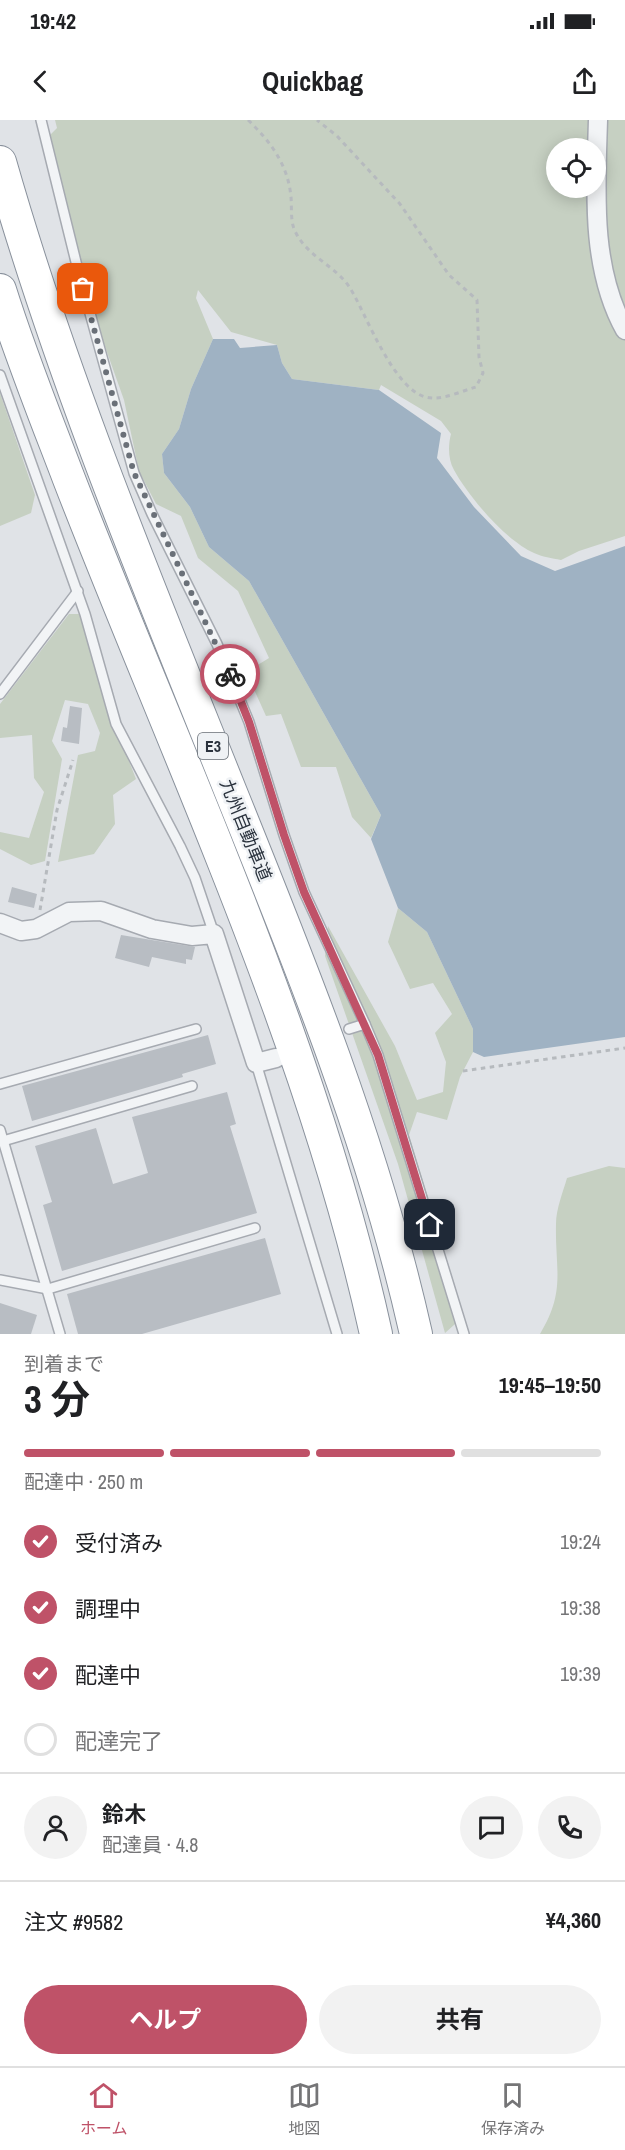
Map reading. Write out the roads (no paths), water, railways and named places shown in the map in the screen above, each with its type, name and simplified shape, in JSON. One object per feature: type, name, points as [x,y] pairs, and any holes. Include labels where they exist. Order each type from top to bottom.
[{"type":"highway","name":"九州自動車道","points":[[0,162],[49,324],[149,585],[300,963],[349,1095],[379,1189],[416,1334]]},
{"type":"highway","name":"九州自動車道","points":[[0,290],[15,338],[107,577],[193,789],[297,1063],[342,1202],[376,1334]]},
{"type":"street","points":[[598,120],[598,248],[603,270],[625,330]]},
{"type":"street","points":[[0,923],[21,931],[36,929],[69,912],[92,910],[152,929],[192,936],[213,934],[256,1064],[276,1058]]},
{"type":"lane","points":[[40,120],[77,266],[134,473],[217,644],[249,722],[304,892],[378,1055],[464,1334]]},
{"type":"lane","points":[[0,375],[78,591],[116,724],[195,878],[213,934]]},
{"type":"lane","points":[[0,694],[78,591]]},
{"type":"lane","points":[[350,1029],[365,1024]]},
{"type":"lane","points":[[0,1084],[196,1029]]},
{"type":"lane","points":[[256,1064],[337,1334]]},
{"type":"lane","points":[[3,1141],[192,1086]]},
{"type":"lane","points":[[0,1130],[60,1334]]},
{"type":"lane","points":[[0,1280],[48,1289],[255,1228]]},
{"type":"water","points":[[213,339],[234,339],[240,348],[277,345],[282,363],[292,379],[379,390],[441,433],[437,458],[474,507],[521,556],[555,571],[625,546],[625,1037],[484,1057],[473,1052],[473,1029],[427,932],[398,908],[371,839],[381,815],[249,581],[209,547],[190,507],[164,473],[162,454],[179,429],[191,389]]}]
